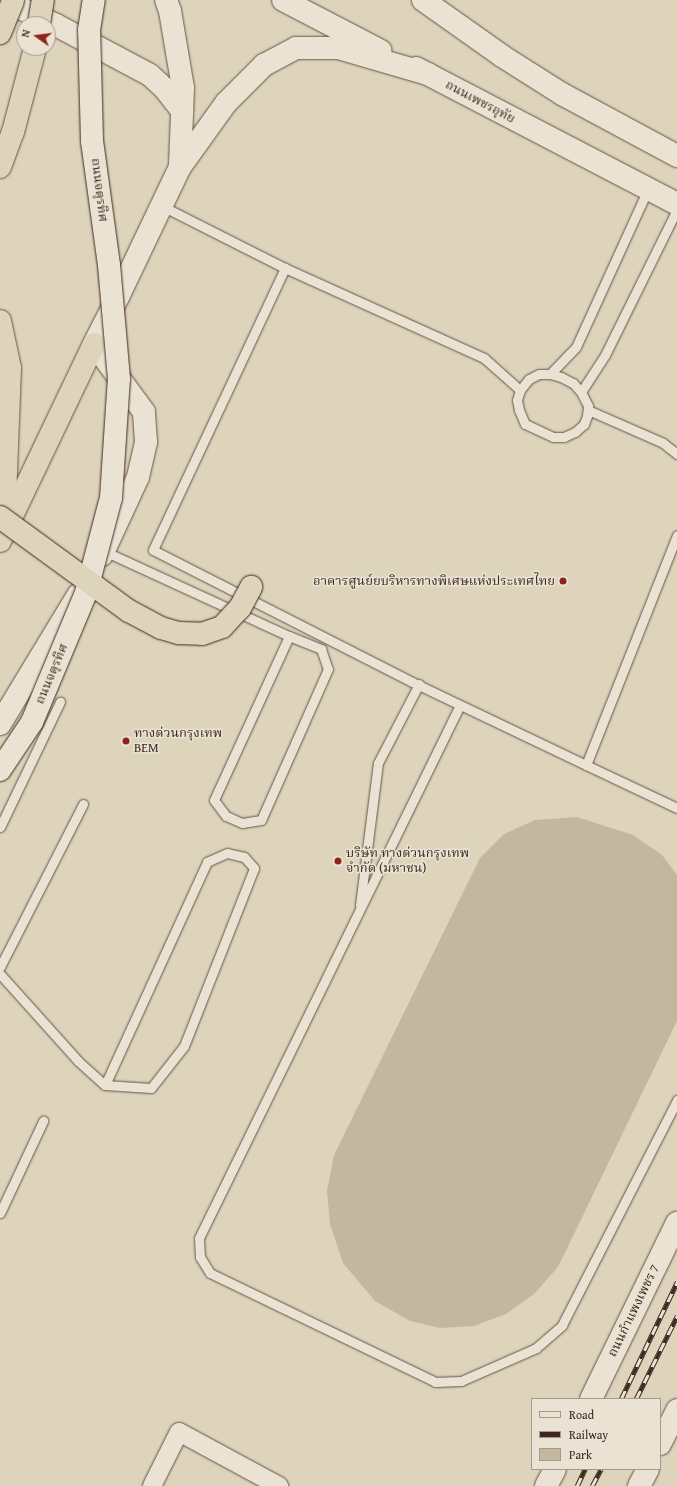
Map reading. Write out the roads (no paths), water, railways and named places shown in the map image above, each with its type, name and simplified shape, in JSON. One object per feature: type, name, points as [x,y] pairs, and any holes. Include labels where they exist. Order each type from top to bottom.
[{"type":"highway","points":[[0,33],[13,0]]},
{"type":"highway","points":[[40,16],[43,0]]},
{"type":"highway","points":[[0,167],[13,132],[33,56]]},
{"type":"highway","points":[[0,321],[10,368],[1,531]]},
{"type":"highway","points":[[1,531],[94,344]]},
{"type":"highway","points":[[1,531],[129,611],[162,628],[179,633],[202,634],[222,627],[240,608],[252,587]]},
{"type":"main road","points":[[3,0],[56,25],[150,75],[165,89],[182,111]]},
{"type":"main road","name":"ถนนจตุรทิศ","points":[[0,770],[32,722],[83,601],[111,498],[119,380],[109,265],[92,141],[89,30],[94,0]]},
{"type":"main road","points":[[166,0],[170,11],[183,88],[180,167]]},
{"type":"main road","name":"ถนนเพชรอุทัย","points":[[283,0],[677,204]]},
{"type":"main road","points":[[423,0],[508,61],[562,94],[677,156]]},
{"type":"main road","points":[[94,344],[180,167],[226,103],[264,65],[296,48],[338,48],[428,74]]},
{"type":"main road","name":"ถนนจตุรทิศ","points":[[6,725],[104,551],[138,477],[146,442],[144,412],[94,344]]},
{"type":"main road","name":"ถนนกำแพงเพชร 7","points":[[590,1398],[677,1222]]},
{"type":"main road","points":[[661,1442],[676,1414]]},
{"type":"main road","points":[[546,1486],[554,1470]]},
{"type":"main road","points":[[639,1486],[647,1470]]},
{"type":"street","points":[[152,1486],[179,1432],[279,1486]]},
{"type":"lane","points":[[550,374],[576,347],[648,189]]},
{"type":"lane","points":[[162,206],[285,268],[484,358],[520,390]]},
{"type":"lane","points":[[582,392],[605,355],[677,209]]},
{"type":"lane","points":[[285,268],[153,550],[460,705],[677,808]]},
{"type":"lane","points":[[539,374],[550,374],[573,383],[582,392],[588,406],[584,424],[575,432],[564,437],[552,437],[526,424],[519,410],[518,400],[520,390],[529,379],[539,374]]},
{"type":"lane","points":[[588,410],[664,443],[677,454]]},
{"type":"lane","points":[[586,766],[677,535]]},
{"type":"lane","points":[[104,551],[288,636],[321,649],[328,669],[261,820],[242,823],[226,816],[214,800],[288,636]]},
{"type":"lane","points":[[359,912],[378,763],[419,684]]},
{"type":"lane","points":[[0,827],[60,702]]},
{"type":"lane","points":[[460,705],[199,1238],[200,1257],[210,1273],[435,1382],[461,1381],[536,1348],[562,1325],[677,1100]]},
{"type":"lane","points":[[6,725],[40,744]]},
{"type":"lane","points":[[0,967],[83,804]]},
{"type":"lane","points":[[0,974],[78,1061],[105,1085],[151,1088],[184,1046],[254,868],[244,857],[227,853],[208,862],[105,1085]]},
{"type":"lane","points":[[0,1213],[43,1121]]},
{"type":"railway","points":[[621,1398],[677,1282]]},
{"type":"railway","points":[[636,1398],[677,1316]]},
{"type":"railway","points":[[577,1486],[585,1470]]},
{"type":"railway","points":[[592,1486],[600,1470]]},
{"type":"place","name":"อาคารศูนย์ยบริหารทางพิเศษแห่งประเทศไทย","points":[[563,581]]},
{"type":"place","name":"ทางด่วนกรุงเทพ BEM","points":[[126,741]]},
{"type":"place","name":"บริษัท ทางด่วนกรุงเทพ จำกัด (มหาชน)","points":[[338,861]]}]
